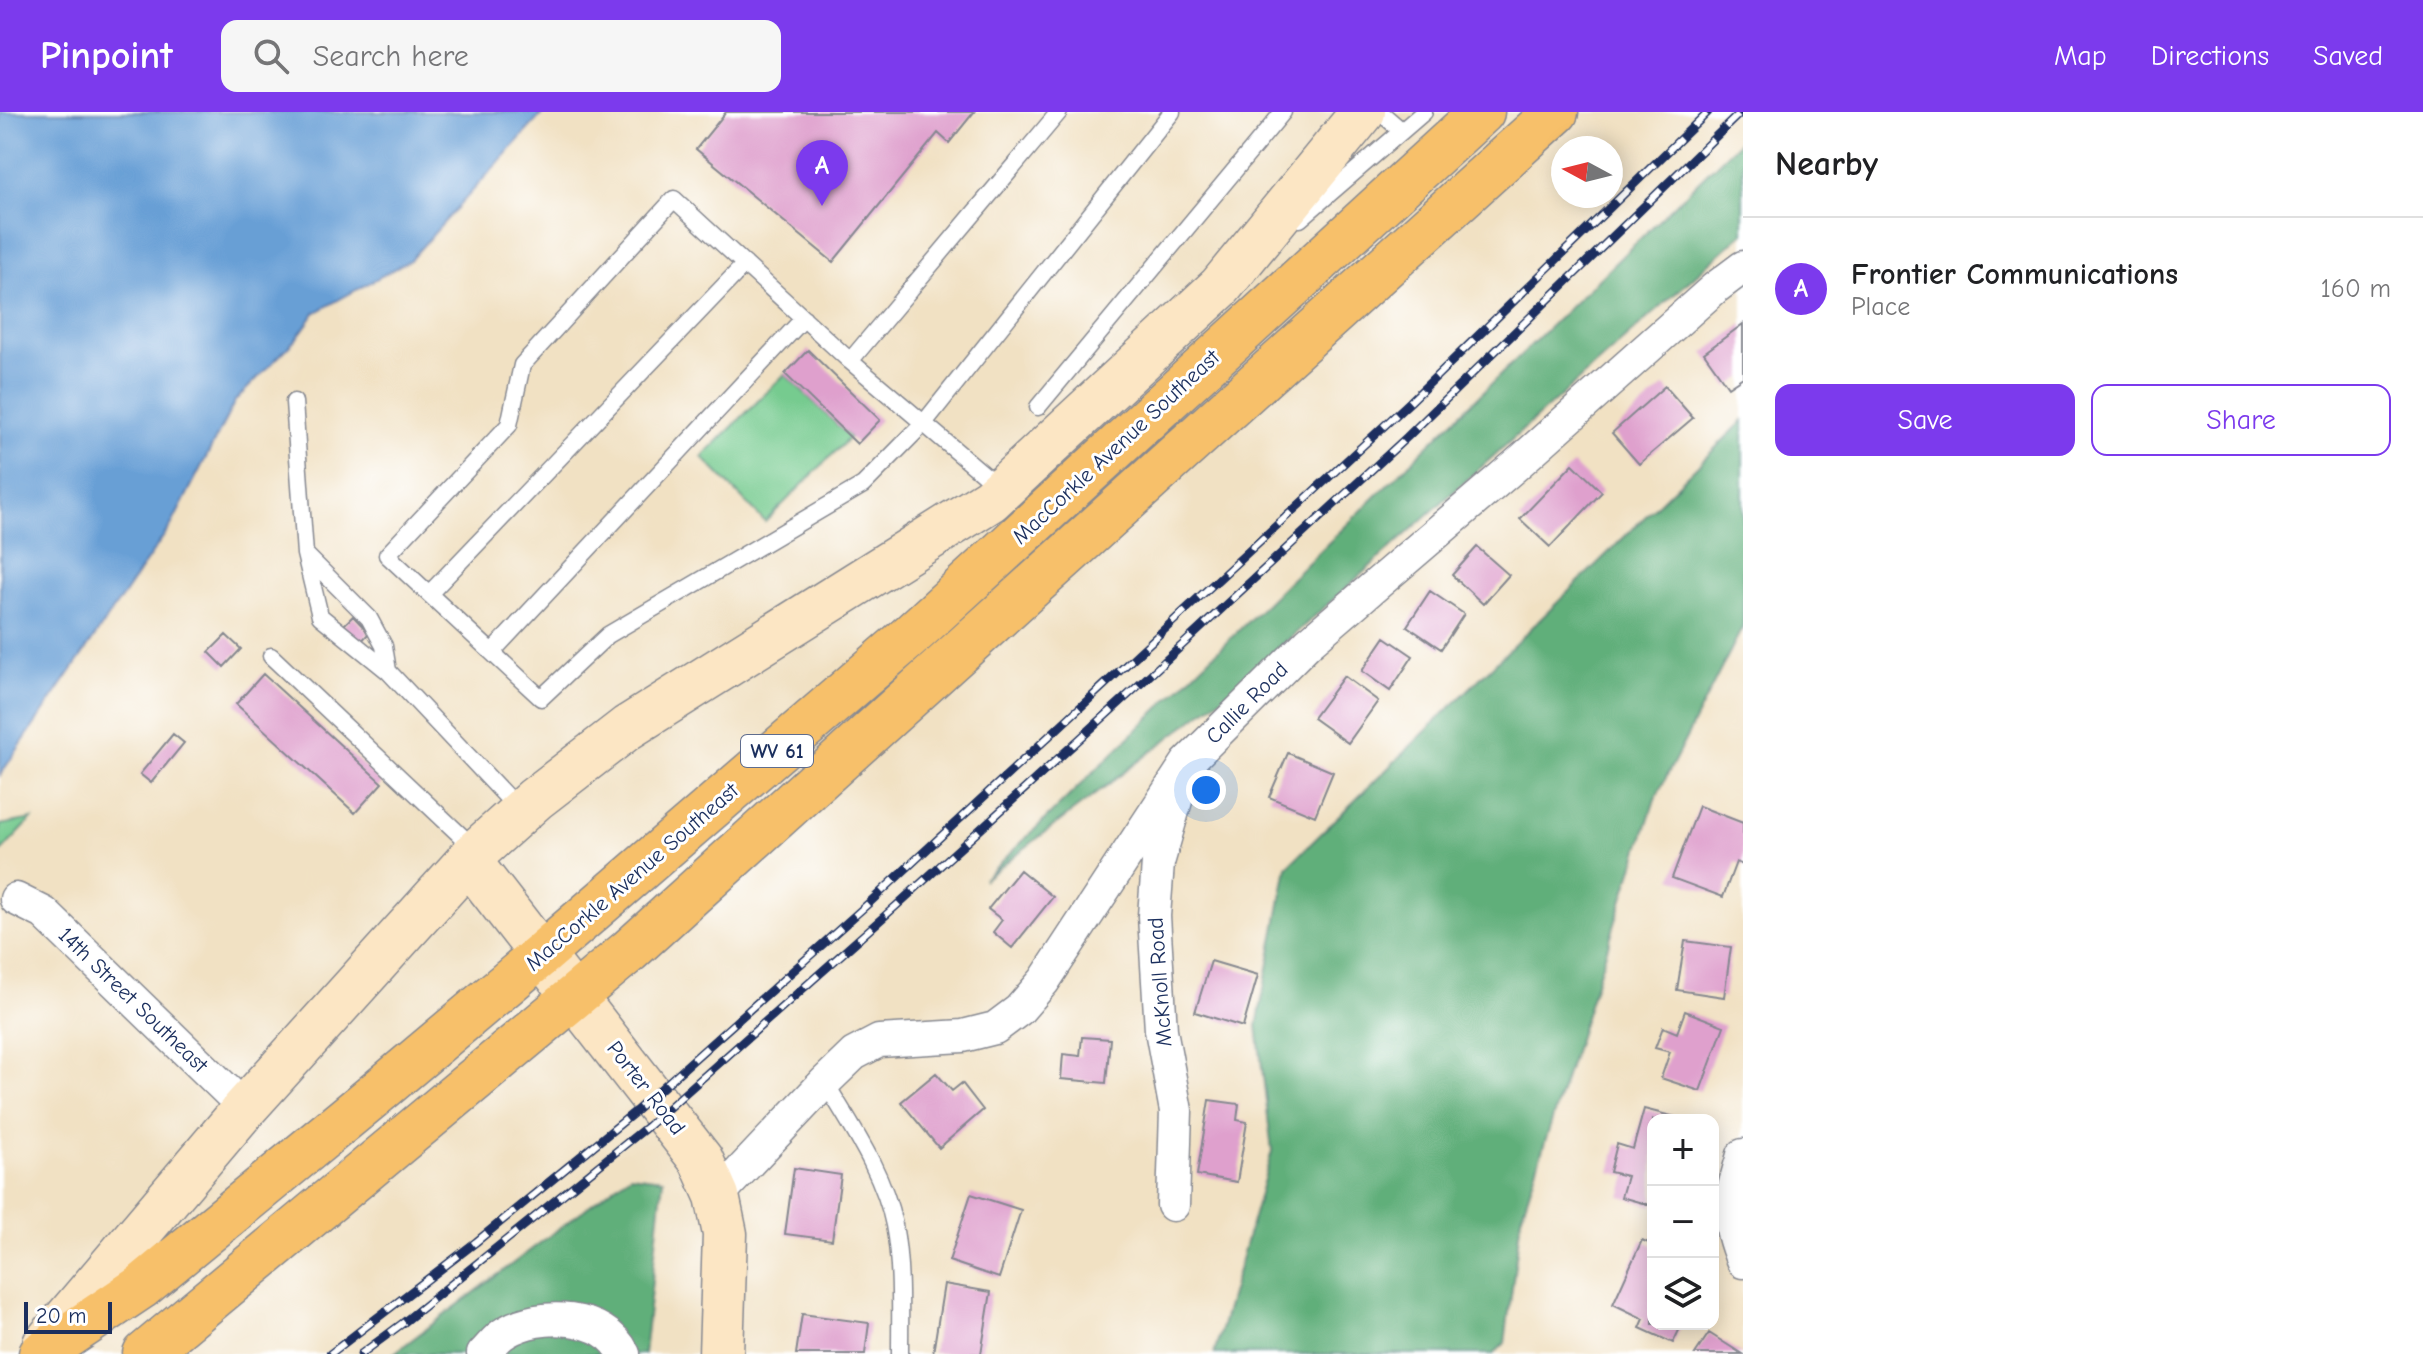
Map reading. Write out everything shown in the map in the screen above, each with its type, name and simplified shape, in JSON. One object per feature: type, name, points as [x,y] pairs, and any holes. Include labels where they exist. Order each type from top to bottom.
[{"type":"main road","name":"MacCorkle Avenue Southeast","points":[[39,1354],[141,1287],[542,954],[909,637],[1482,112]]},
{"type":"main road","name":"MacCorkle Avenue Southeast","points":[[145,1354],[641,941],[1556,112]]},
{"type":"street","points":[[39,1354],[245,1108],[472,856],[521,812],[627,728],[977,508],[1001,489],[1220,287],[1363,112]]},
{"type":"street","name":"Callie Road","points":[[717,1196],[854,1054],[879,1041],[963,1036],[995,1028],[1019,1010],[1044,981],[1187,763],[1308,643],[1516,465],[1715,288],[1743,267]]},
{"type":"street","name":"McKnoll Road","points":[[1173,1205],[1176,1111],[1161,1030],[1154,916],[1158,863],[1187,763]]},
{"type":"street","name":"Porter Road","points":[[472,856],[542,954],[701,1160],[717,1196],[725,1234],[721,1354]]},
{"type":"street","name":"14th Street Southeast","points":[[16,899],[44,913],[245,1108]]},
{"type":"street","points":[[1743,1155],[1729,1209],[1734,1240],[1743,1262]]},
{"type":"street","points":[[483,1354],[506,1332],[553,1319],[576,1320],[606,1332],[624,1354]]},
{"type":"lane","points":[[850,361],[1059,112]]},
{"type":"lane","points":[[1001,489],[924,423],[850,361],[674,199],[522,365],[509,425],[387,555],[541,698],[608,635],[863,485],[924,423],[1172,112]]},
{"type":"lane","points":[[1038,407],[1283,112]]},
{"type":"lane","points":[[1380,112],[1402,131]]},
{"type":"lane","points":[[1220,287],[1424,112]]},
{"type":"lane","points":[[429,594],[745,264]]},
{"type":"lane","points":[[492,652],[804,318]]},
{"type":"lane","points":[[294,402],[305,554],[320,616],[388,671],[521,812]]},
{"type":"lane","points":[[305,554],[369,618],[384,646],[388,671]]},
{"type":"lane","points":[[271,656],[472,856]]},
{"type":"lane","points":[[825,1082],[880,1180],[894,1225],[900,1290],[900,1354]]},
{"type":"green space","points":[[1743,138],[1743,233],[1232,690],[983,880]]},
{"type":"green space","points":[[785,374],[850,437],[765,522],[702,457]]},
{"type":"green space","points":[[1743,421],[1743,626],[1655,799],[1521,1217],[1505,1343],[1494,1354],[1214,1354],[1272,1151],[1257,1026],[1287,867]]},
{"type":"green space","points":[[32,819],[0,853],[0,825]]},
{"type":"green space","points":[[630,1175],[663,1179],[644,1354],[393,1354]]},
{"type":"water","points":[[0,112],[544,112],[410,260],[315,313],[296,339],[235,401],[172,524],[0,775]]},
{"type":"building","points":[[726,112],[974,112],[949,143],[938,133],[833,262],[696,149]]},
{"type":"building","points":[[1743,324],[1743,377],[1728,387],[1704,353]]},
{"type":"building","points":[[808,350],[880,420],[857,444],[785,374]]},
{"type":"building","points":[[1665,386],[1693,418],[1639,464],[1612,433]]},
{"type":"building","points":[[1573,464],[1602,492],[1550,547],[1520,519]]},
{"type":"building","points":[[1477,547],[1509,575],[1483,604],[1452,575]]},
{"type":"building","points":[[1430,591],[1464,614],[1441,649],[1407,626]]},
{"type":"building","points":[[353,616],[369,633],[358,645],[341,628]]},
{"type":"building","points":[[226,635],[241,649],[224,667],[209,652]]},
{"type":"building","points":[[1385,637],[1413,656],[1390,691],[1362,671]]},
{"type":"building","points":[[263,674],[382,783],[355,813],[236,704]]},
{"type":"building","points":[[1344,676],[1378,701],[1348,743],[1313,718]]},
{"type":"building","points":[[173,734],[184,743],[151,783],[140,774]]},
{"type":"building","points":[[1288,753],[1333,772],[1315,816],[1269,797]]},
{"type":"building","points":[[1699,806],[1743,823],[1743,865],[1736,862],[1723,897],[1672,878]]},
{"type":"building","points":[[1020,870],[1053,897],[1012,948],[993,932],[1002,920],[988,909]]},
{"type":"building","points":[[1685,941],[1731,947],[1724,997],[1677,990]]},
{"type":"building","points":[[1211,961],[1258,975],[1243,1027],[1195,1012]]},
{"type":"building","points":[[1685,1011],[1724,1026],[1700,1091],[1661,1078],[1670,1052],[1655,1048],[1663,1027],[1677,1033]]},
{"type":"building","points":[[1082,1037],[1110,1039],[1106,1083],[1061,1079],[1063,1054],[1080,1056]]},
{"type":"building","points":[[936,1073],[952,1091],[962,1083],[983,1110],[939,1148],[901,1102]]},
{"type":"building","points":[[1209,1100],[1239,1104],[1237,1120],[1247,1122],[1237,1182],[1197,1175]]},
{"type":"building","points":[[1644,1109],[1664,1114],[1647,1114],[1647,1204],[1621,1197],[1627,1176],[1610,1172],[1617,1144],[1633,1149]]},
{"type":"building","points":[[794,1168],[841,1175],[832,1240],[785,1234]]},
{"type":"building","points":[[971,1194],[1021,1210],[999,1278],[949,1261]]},
{"type":"building","points":[[1642,1240],[1647,1242],[1647,1330],[1679,1330],[1673,1343],[1640,1328],[1644,1319],[1613,1304]]},
{"type":"building","points":[[944,1284],[991,1292],[981,1354],[933,1353]]},
{"type":"building","points":[[802,1314],[869,1323],[865,1354],[796,1354]]},
{"type":"building","points":[[1709,1333],[1742,1354],[1695,1354]]},
{"type":"railway","points":[[330,1354],[476,1242],[636,1111],[870,902],[1410,402],[1708,112]]},
{"type":"railway","points":[[361,1354],[648,1126],[896,906],[1407,437],[1741,112]]},
{"type":"place","name":"Frontier Communications","points":[[822,206]]}]
